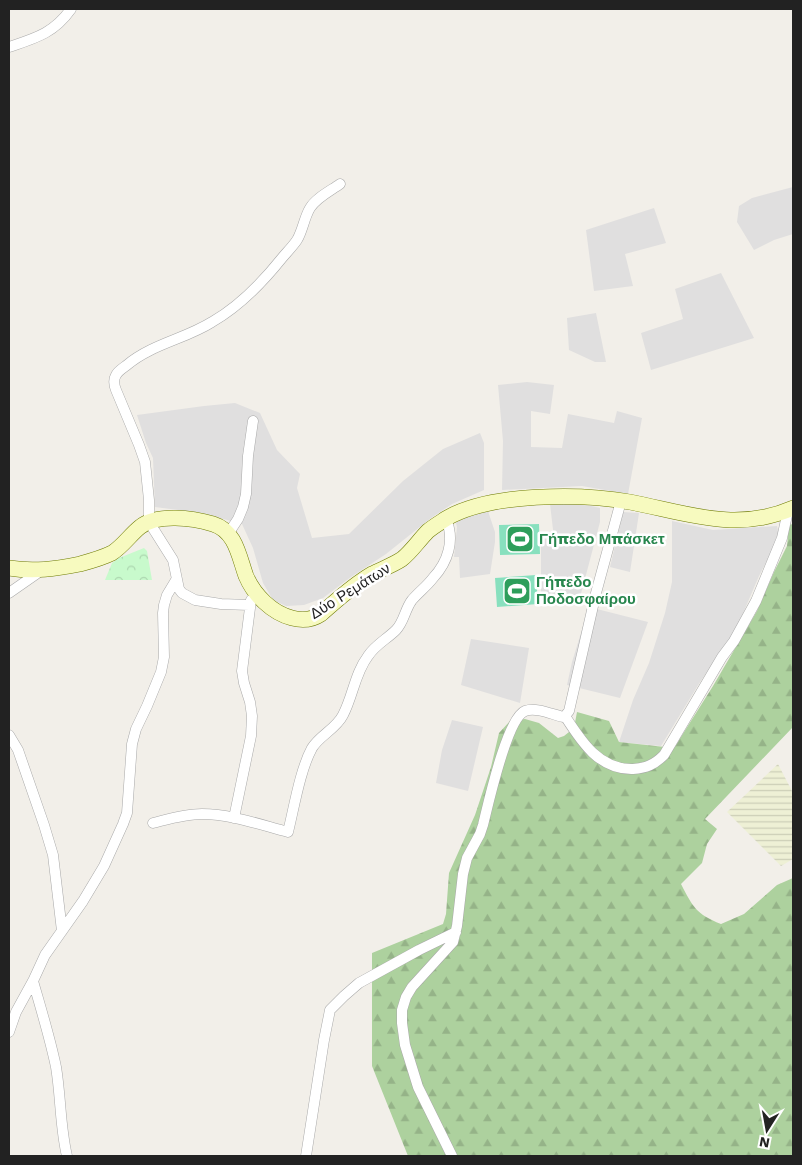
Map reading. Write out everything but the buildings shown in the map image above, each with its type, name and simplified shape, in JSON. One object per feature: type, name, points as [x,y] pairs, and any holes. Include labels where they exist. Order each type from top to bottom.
[{"type":"street","points":[[9,47],[34,39],[54,28],[71,9]]},
{"type":"street","points":[[249,605],[221,604],[190,598],[182,594],[176,580],[173,560],[149,522],[148,491],[144,462],[114,384],[116,375],[133,359],[156,346],[213,322],[252,292],[265,279],[296,240],[310,208],[340,184]]},
{"type":"street","points":[[9,568],[42,570],[93,561],[111,553],[142,526],[158,519],[168,518],[206,522],[218,526],[228,534],[238,519],[246,494],[248,456],[253,421]]},
{"type":"street","name":"Δύο Ρεμάτων","points":[[228,534],[236,545],[247,577],[254,590],[268,605],[284,616],[302,620],[321,614],[370,575],[403,558],[428,531],[446,519],[459,512],[498,502],[564,497],[621,501],[718,520],[757,518],[776,515],[791,509]]},
{"type":"street","points":[[565,716],[569,711],[596,593],[621,501]]},
{"type":"street","points":[[452,1156],[418,1087],[405,1045],[402,1010],[412,987],[453,942],[467,858],[483,826],[506,742],[514,724],[522,713],[527,711],[565,716],[588,749],[610,765],[626,769],[642,768],[656,763],[664,755],[722,657],[734,641],[756,601],[782,538],[791,509]]},
{"type":"street","points":[[153,823],[186,815],[202,814],[234,818],[288,832],[302,777],[313,748],[318,740],[336,726],[342,716],[363,663],[369,653],[398,628],[411,601],[433,579],[446,558],[451,536],[446,519]]},
{"type":"street","points":[[9,593],[42,570]]},
{"type":"street","points":[[9,1032],[16,1012],[45,955],[100,873],[123,824],[127,813],[131,750],[136,729],[161,672],[164,657],[164,605],[167,595],[176,580]]},
{"type":"street","points":[[234,818],[251,736],[252,716],[242,671],[249,605],[254,590]]},
{"type":"street","points":[[9,735],[18,750],[30,782],[53,855],[62,931]]},
{"type":"street","points":[[306,1156],[330,1010],[358,983],[456,932]]},
{"type":"street","points":[[33,980],[56,1065],[67,1156]]},
{"type":"shaded area","points":[[793,187],[793,234],[774,240],[754,250],[737,222],[739,206],[752,198]]},
{"type":"shaded area","points":[[654,208],[666,243],[625,254],[633,286],[594,291],[586,230]]},
{"type":"shaded area","points":[[721,273],[754,338],[651,370],[641,333],[683,319],[675,289]]},
{"type":"shaded area","points":[[596,313],[606,362],[595,362],[569,350],[567,318]]},
{"type":"shaded area","points":[[527,382],[554,385],[550,414],[531,411],[531,447],[562,448],[568,414],[614,423],[617,411],[642,418],[628,494],[582,486],[502,490],[503,441],[498,385]]},
{"type":"shaded area","points":[[235,403],[260,413],[277,450],[300,474],[297,488],[312,538],[349,534],[403,481],[443,449],[480,433],[484,443],[484,490],[452,504],[431,518],[386,554],[323,598],[304,605],[286,606],[273,600],[263,583],[253,548],[242,524],[201,513],[155,507],[153,458],[137,415]]},
{"type":"shaded area","points":[[577,503],[600,508],[600,522],[578,605],[541,598],[541,539],[554,538],[550,504]]},
{"type":"shaded area","points":[[488,511],[495,532],[490,574],[460,578],[459,557],[454,557],[457,527],[455,519]]},
{"type":"shaded area","points":[[623,512],[639,513],[630,572],[610,567]]},
{"type":"shaded area","points":[[672,521],[713,530],[777,526],[779,537],[759,576],[735,632],[700,682],[661,746],[619,742],[633,700],[649,663],[665,613],[672,582]]},
{"type":"shaded area","points":[[589,607],[648,622],[620,698],[567,685]]},
{"type":"shaded area","points":[[471,639],[529,648],[520,703],[461,685]]},
{"type":"shaded area","points":[[452,720],[483,727],[468,791],[436,783],[442,750]]},
{"type":"green space","name":"Γήπεδο Μπάσκετ","points":[[539,524],[540,554],[500,555],[499,525]]},
{"type":"green space","points":[[793,524],[793,727],[705,819],[717,829],[707,844],[702,863],[681,884],[696,909],[706,917],[721,924],[744,914],[777,885],[793,878],[793,1156],[408,1156],[372,1066],[372,953],[443,924],[446,914],[449,873],[475,815],[491,767],[499,733],[510,721],[525,719],[539,723],[558,738],[574,728],[577,712],[609,721],[619,742],[674,748],[757,611],[787,546],[789,525]]},
{"type":"green space","points":[[144,548],[147,551],[152,580],[105,580],[112,563],[119,558]]},
{"type":"green space","name":"Γήπεδο Ποδοσφαίρου","points":[[536,575],[538,604],[497,607],[495,578]]},
{"type":"green space","points":[[778,764],[793,793],[793,859],[781,866],[727,812]]},
{"type":"place","name":"Γήπεδο Μπάσκετ","points":[[520,539]]},
{"type":"place","name":"Γήπεδο Ποδοσφαίρου","points":[[517,591]]}]
